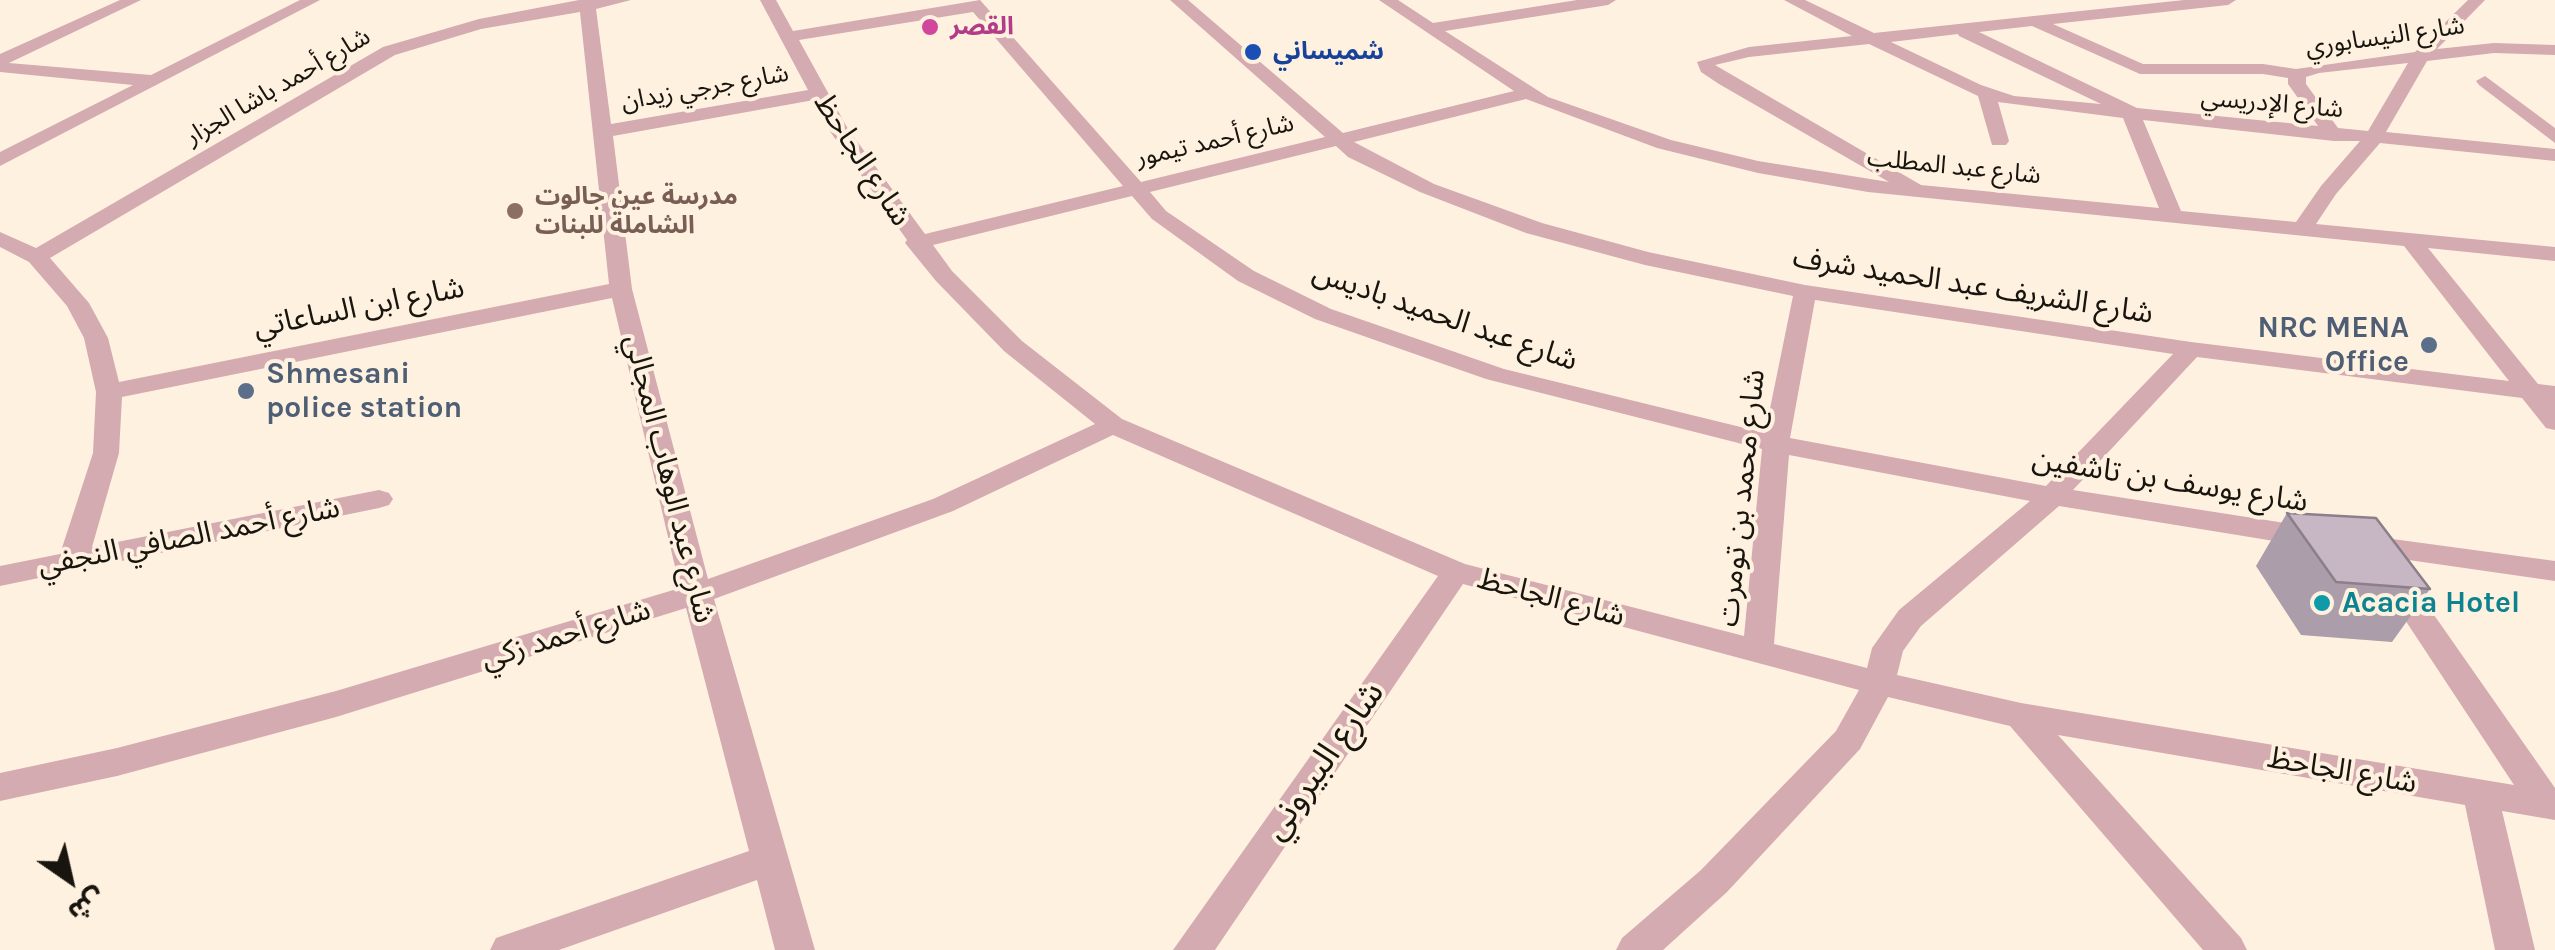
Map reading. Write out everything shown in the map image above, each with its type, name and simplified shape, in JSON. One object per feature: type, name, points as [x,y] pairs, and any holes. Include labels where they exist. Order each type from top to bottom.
[{"type":"street","points":[[0,64],[132,0]]},
{"type":"street","points":[[0,160],[312,0]]},
{"type":"street","name":"شارع أحمد باشا الجزار","points":[[36,258],[389,50],[478,24],[588,2],[623,0]]},
{"type":"street","name":"شارع الجاحظ","points":[[768,0],[864,170],[916,243],[1013,346],[1113,425],[1334,524],[1456,572],[1878,683],[2021,716],[2551,806]]},
{"type":"street","name":"شارع الشريف عبد الحميد شرف","points":[[1178,0],[1292,96],[1297,105],[1350,144],[1486,212],[1534,228],[1645,258],[1804,292],[2191,349],[2543,393]]},
{"type":"street","name":"شارع عبد المطلب","points":[[1387,0],[1526,94],[1623,132],[1716,158],[1830,180],[1921,192],[2555,254]]},
{"type":"street","points":[[1430,28],[1608,0]]},
{"type":"street","name":"شارع الإدريسي","points":[[1792,0],[1986,94],[2033,106],[2555,155]]},
{"type":"street","points":[[1921,192],[1725,80],[1707,68],[1706,62],[1718,56],[1749,52],[2228,0]]},
{"type":"street","points":[[2301,230],[2328,190],[2373,139],[2421,56],[2477,0]]},
{"type":"street","name":"شارع عبد الوهاب المجالي","points":[[588,2],[621,289],[697,594],[795,950]]},
{"type":"street","points":[[788,37],[974,3]]},
{"type":"street","name":"شارع عبد الحميد باديس","points":[[974,3],[1090,133],[1133,188],[1159,214],[1212,254],[1323,314],[1514,380],[1776,444]]},
{"type":"street","points":[[2037,23],[2140,69],[2263,69],[2297,74]]},
{"type":"street","points":[[1964,31],[2109,98],[2133,116],[2173,217]]},
{"type":"street","name":"شارع النيسابوري","points":[[2334,136],[2297,84],[2297,74],[2318,68],[2517,46],[2555,50]]},
{"type":"street","points":[[0,64],[155,81]]},
{"type":"street","points":[[2485,81],[2555,137]]},
{"type":"street","name":"شارع جرجي زيدان","points":[[601,132],[818,94]]},
{"type":"street","name":"شارع أحمد تيمور","points":[[916,243],[1286,153],[1350,144],[1396,126],[1526,94]]},
{"type":"street","points":[[1986,94],[1999,142]]},
{"type":"street","points":[[1389,164],[1380,138],[1396,126]]},
{"type":"street","points":[[0,239],[36,258],[77,303],[96,338],[109,392],[106,453],[73,560]]},
{"type":"street","points":[[2412,242],[2543,393],[2555,422]]},
{"type":"street","name":"شارع ابن الساعاتي","points":[[109,392],[621,289]]},
{"type":"street","name":"شارع محمد بن تومرت","points":[[1758,652],[1776,444],[1804,292]]},
{"type":"street","points":[[1636,950],[1714,881],[1848,740],[1878,683],[1888,648],[1904,626],[1957,575],[2053,496],[2106,434],[2191,349]]},
{"type":"street","name":"شارع أحمد زكي","points":[[0,787],[117,762],[336,704],[697,594],[943,505],[1113,425]]},
{"type":"street","name":"شارع يوسف بن تاشفين","points":[[1776,444],[2053,496],[2555,572]]},
{"type":"street","name":"شارع أحمد الصافي النجفي","points":[[0,576],[379,499]]},
{"type":"street","points":[[2370,546],[2551,806]]},
{"type":"street","name":"شارع البيروني","points":[[1193,950],[1456,572]]},
{"type":"street","points":[[2021,716],[2227,950]]},
{"type":"street","points":[[2481,795],[2515,950]]},
{"type":"street","points":[[510,950],[771,859]]},
{"type":"building","points":[[2287,513],[2376,518],[2430,589],[2336,582]]},
{"type":"place","name":"القصر","points":[[930,27]]},
{"type":"place","name":"شميساني","points":[[1253,52]]},
{"type":"place","name":"مدرسة عين جالوت الشاملة للبنات","points":[[515,211]]},
{"type":"place","name":"NRC MENA Office","points":[[2429,345]]},
{"type":"place","name":"Shmesani police station","points":[[246,391]]},
{"type":"place","name":"Acacia Hotel","points":[[2322,603]]}]
